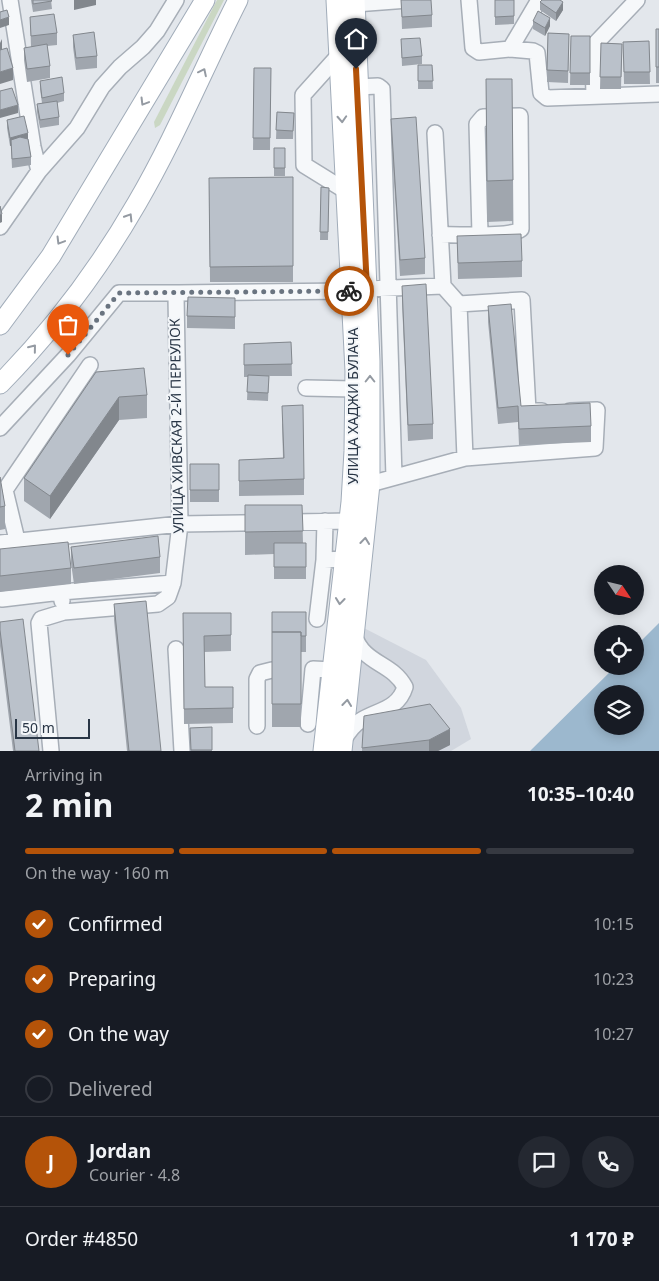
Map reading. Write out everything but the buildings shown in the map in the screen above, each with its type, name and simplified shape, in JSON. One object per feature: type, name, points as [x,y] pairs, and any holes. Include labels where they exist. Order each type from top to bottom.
[{"type":"main road","points":[[0,325],[51,256],[205,0]]},
{"type":"main road","points":[[0,384],[23,360],[60,314],[114,241],[154,171],[238,0]]},
{"type":"main road","points":[[336,2],[355,2]]},
{"type":"main road","name":"УЛИЦА ХАДЖИ БУЛАЧА","points":[[336,2],[346,191],[358,290],[370,361],[370,484],[343,745]]},
{"type":"main road","name":"УЛИЦА ХАДЖИ БУЛАЧА","points":[[323,751],[349,521],[354,451],[354,389],[358,290],[355,2]]},
{"type":"street","points":[[10,0],[33,148],[39,170]]},
{"type":"street","points":[[0,227],[39,170],[76,128],[102,87],[156,31],[176,0]]},
{"type":"street","points":[[355,2],[408,0]]},
{"type":"street","points":[[469,0],[473,48],[480,52],[510,49],[538,53],[541,93],[544,98],[659,94]]},
{"type":"street","points":[[510,49],[539,0]]},
{"type":"street","points":[[594,95],[593,58],[596,43],[637,0]]},
{"type":"street","points":[[339,55],[303,95],[304,165],[346,191]]},
{"type":"street","points":[[357,87],[378,86],[382,89],[394,477]]},
{"type":"street","points":[[440,235],[480,234],[515,233],[521,229],[520,116],[482,117],[477,124],[480,234]]},
{"type":"street","points":[[435,132],[443,286],[459,304],[464,458]]},
{"type":"street","points":[[0,428],[68,355],[119,293],[177,296],[443,286]]},
{"type":"street","name":"УЛИЦА ХИВСКАЯ 2-Й ПЕРЕУЛОК","points":[[173,582],[180,524],[177,296]]},
{"type":"street","points":[[370,484],[464,458],[595,448],[597,410],[528,411],[522,300],[459,304]]},
{"type":"street","points":[[17,540],[4,490],[90,366]]},
{"type":"street","points":[[306,388],[354,389]]},
{"type":"street","points":[[0,543],[180,524],[349,521]]},
{"type":"street","points":[[317,619],[324,560],[324,522]]},
{"type":"street","points":[[324,560],[345,559]]},
{"type":"street","points":[[2,599],[173,582],[168,597],[158,604],[64,612],[45,616],[39,623],[50,751]]},
{"type":"street","points":[[61,592],[64,612]]},
{"type":"street","points":[[343,745],[357,722],[393,706],[402,697],[405,687],[400,677],[364,654],[354,634]]},
{"type":"street","points":[[176,649],[182,751]]},
{"type":"street","points":[[308,724],[307,669],[333,670]]},
{"type":"street","points":[[257,726],[257,679],[260,673],[272,670]]},
{"type":"shaded area","points":[[362,627],[426,660],[461,708],[471,739],[451,751],[351,751]]},
{"type":"green space","points":[[217,0],[224,0],[160,125],[155,128],[154,122]]},
{"type":"water","points":[[659,623],[659,751],[530,751],[594,688],[594,735],[644,735],[644,685],[597,685],[607,675],[644,675],[644,638]]},
{"type":"way so far","points":[[68,355],[119,293],[349,291]]},
{"type":"route","points":[[349,291],[367,289],[356,69]]}]
